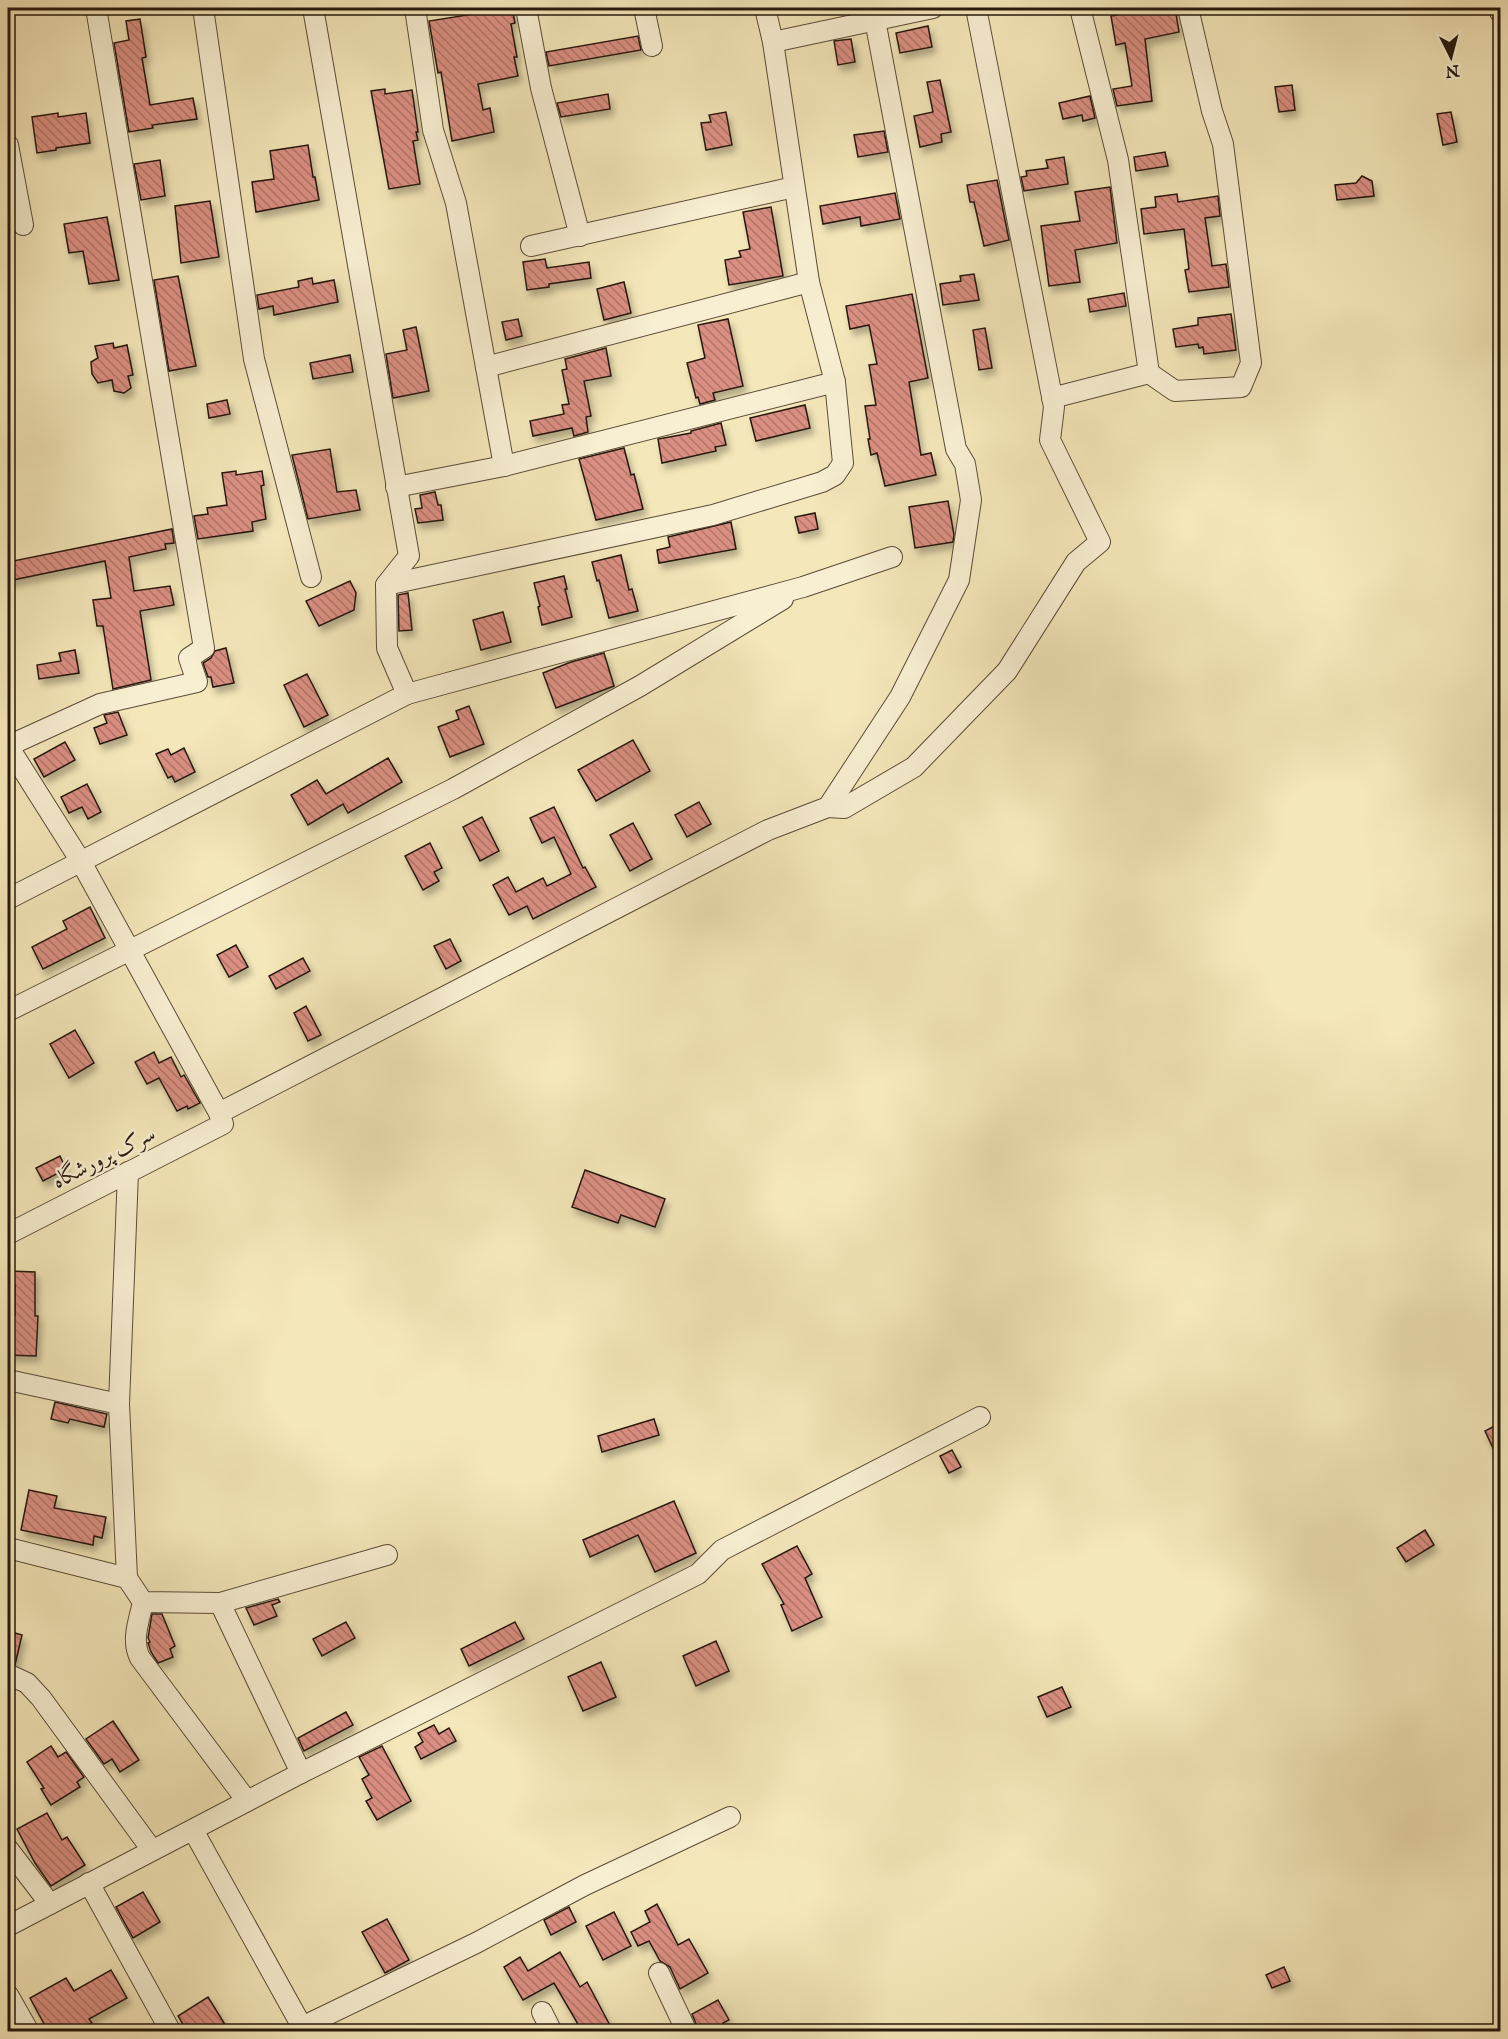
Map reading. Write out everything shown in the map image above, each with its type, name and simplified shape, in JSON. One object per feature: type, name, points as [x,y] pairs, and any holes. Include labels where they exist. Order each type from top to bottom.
[{"type":"street","points":[[96,8],[204,648],[189,658],[197,682],[100,704],[8,746],[80,860],[221,1118]]},
{"type":"street","points":[[203,8],[254,359],[311,577]]},
{"type":"street","points":[[313,8],[409,556],[386,585],[387,648],[407,694]]},
{"type":"street","points":[[415,8],[433,130],[456,203],[504,466]]},
{"type":"street","points":[[526,8],[541,88],[580,236]]},
{"type":"street","points":[[644,8],[652,46]]},
{"type":"street","points":[[386,585],[714,515],[836,476],[843,463],[834,382],[809,282],[773,42],[765,8]]},
{"type":"street","points":[[773,42],[933,8]]},
{"type":"street","points":[[976,8],[1052,398],[1149,374],[1175,391],[1241,387],[1251,363],[1223,144],[1212,111],[1188,8]]},
{"type":"street","points":[[1080,8],[1118,160],[1149,374]]},
{"type":"street","points":[[828,807],[900,697],[959,580],[971,500],[965,464],[956,449],[875,20]]},
{"type":"street","points":[[8,145],[23,225]]},
{"type":"street","points":[[531,246],[794,187]]},
{"type":"street","points":[[486,367],[809,282]]},
{"type":"street","points":[[396,487],[504,466],[834,382]]},
{"type":"street","name":"سرک پرورشگاه","points":[[8,1234],[128,1172],[221,1118],[768,831],[828,807],[844,808],[914,767],[1007,671],[1076,561],[1100,542],[1050,440],[1054,408],[1052,398]]},
{"type":"street","points":[[8,899],[407,694],[803,587],[892,557]]},
{"type":"street","points":[[8,1011],[453,789],[640,686],[803,587]]},
{"type":"street","points":[[128,1172],[119,1404],[127,1578],[143,1602],[135,1638],[136,1649],[140,1658],[247,1801]]},
{"type":"street","points":[[8,1380],[119,1404]]},
{"type":"street","points":[[8,1926],[301,1773],[698,1574],[722,1550],[980,1417]]},
{"type":"street","points":[[8,1548],[127,1578]]},
{"type":"street","points":[[143,1602],[220,1603],[387,1555]]},
{"type":"street","points":[[220,1603],[301,1773]]},
{"type":"street","points":[[8,1682],[14,1677],[27,1683],[42,1698],[152,1850]]},
{"type":"street","points":[[193,1830],[304,2029],[476,1943],[585,1885],[730,1817]]},
{"type":"street","points":[[8,1849],[50,1904]]},
{"type":"street","points":[[89,1883],[171,2031]]},
{"type":"street","points":[[658,1973],[687,2031]]},
{"type":"street","points":[[8,1995],[29,2031]]},
{"type":"street","points":[[542,2012],[552,2031]]},
{"type":"building","points":[[478,8],[512,8],[515,23],[511,24],[518,76],[478,84],[483,110],[490,108],[494,132],[452,141],[441,72],[438,73],[429,21],[480,13]]},
{"type":"building","points":[[1154,8],[1175,8],[1179,32],[1145,39],[1152,101],[1117,106],[1113,89],[1132,86],[1125,43],[1116,45],[1111,16]]},
{"type":"building","points":[[140,19],[146,57],[142,58],[150,105],[193,98],[197,119],[152,125],[153,128],[129,132],[114,43],[129,40],[126,21]]},
{"type":"building","points":[[928,26],[932,47],[900,53],[896,33]]},
{"type":"building","points":[[638,36],[641,50],[549,66],[546,52]]},
{"type":"building","points":[[851,39],[855,62],[838,65],[834,41]]},
{"type":"building","points":[[940,80],[951,132],[941,134],[942,142],[920,147],[914,116],[933,112],[927,82]]},
{"type":"building","points":[[1292,85],[1295,110],[1279,112],[1275,87]]},
{"type":"building","points":[[385,89],[385,94],[412,90],[418,132],[416,132],[418,140],[413,141],[420,184],[389,189],[371,91]]},
{"type":"building","points":[[608,94],[610,109],[561,117],[557,103]]},
{"type":"building","points":[[1090,96],[1095,118],[1083,121],[1082,115],[1063,119],[1059,103]]},
{"type":"building","points":[[726,112],[732,145],[706,150],[701,123],[711,122],[709,115]]},
{"type":"building","points":[[1451,112],[1457,142],[1443,145],[1437,114]]},
{"type":"building","points":[[58,113],[58,117],[86,113],[90,143],[37,153],[32,117]]},
{"type":"building","points":[[884,131],[888,152],[858,157],[854,135]]},
{"type":"building","points":[[308,145],[319,200],[256,212],[252,182],[274,179],[270,151]]},
{"type":"building","points":[[1165,152],[1168,166],[1136,171],[1134,157]]},
{"type":"building","points":[[1064,157],[1068,184],[1024,191],[1021,177],[1027,176],[1026,171],[1048,168],[1046,160]]},
{"type":"building","points":[[160,160],[165,196],[141,200],[134,164]]},
{"type":"building","points":[[1362,176],[1372,181],[1374,196],[1337,200],[1335,185],[1356,183]]},
{"type":"building","points":[[997,180],[1009,240],[984,246],[974,202],[970,202],[967,185]]},
{"type":"building","points":[[1110,187],[1117,243],[1075,250],[1080,282],[1049,286],[1041,226],[1080,221],[1075,192]]},
{"type":"building","points":[[895,193],[900,219],[861,226],[860,217],[823,224],[820,206]]},
{"type":"building","points":[[1177,194],[1178,202],[1218,196],[1220,216],[1205,218],[1212,266],[1226,264],[1229,287],[1189,292],[1185,270],[1189,269],[1184,229],[1144,234],[1141,209],[1156,207],[1155,197]]},
{"type":"building","points":[[210,201],[219,257],[181,263],[175,206]]},
{"type":"building","points":[[771,207],[783,276],[729,285],[725,260],[741,257],[739,251],[750,249],[743,212]]},
{"type":"building","points":[[107,217],[119,280],[89,284],[83,251],[69,253],[64,224]]},
{"type":"building","points":[[545,259],[547,268],[589,262],[591,278],[549,284],[549,287],[527,290],[523,262]]},
{"type":"building","points":[[974,274],[979,300],[943,305],[940,284],[961,281],[960,276]]},
{"type":"building","points":[[178,276],[196,366],[169,371],[154,280]]},
{"type":"building","points":[[312,278],[313,284],[334,280],[338,302],[274,315],[273,306],[259,309],[257,295],[299,287],[298,281]]},
{"type":"building","points":[[624,282],[631,313],[604,320],[597,289]]},
{"type":"building","points":[[1124,293],[1126,306],[1090,312],[1088,299]]},
{"type":"building","points":[[912,294],[928,378],[909,382],[921,455],[931,453],[936,475],[885,486],[877,453],[871,455],[868,439],[870,439],[865,406],[876,405],[869,365],[877,364],[869,325],[850,329],[846,306]]},
{"type":"building","points":[[1231,314],[1236,350],[1204,354],[1203,347],[1199,348],[1198,344],[1176,347],[1173,329],[1198,325],[1198,318]]},
{"type":"building","points":[[518,319],[522,336],[506,340],[502,322]]},
{"type":"building","points":[[728,319],[743,386],[713,393],[715,400],[700,404],[698,397],[696,398],[687,363],[705,358],[698,325]]},
{"type":"building","points":[[416,327],[429,391],[393,398],[386,354],[407,350],[403,330]]},
{"type":"building","points":[[985,328],[992,368],[979,370],[973,330]]},
{"type":"building","points":[[113,343],[114,348],[127,345],[133,375],[128,376],[131,388],[124,393],[114,391],[112,380],[98,383],[92,374],[91,362],[98,358],[95,346]]},
{"type":"building","points":[[606,348],[611,376],[584,381],[591,416],[586,417],[588,432],[574,436],[572,428],[533,436],[530,421],[564,414],[562,405],[569,404],[562,370],[567,369],[565,359]]},
{"type":"building","points":[[350,355],[353,372],[313,379],[310,363]]},
{"type":"building","points":[[227,400],[230,414],[209,418],[207,404]]},
{"type":"building","points":[[805,405],[810,428],[756,441],[750,418]]},
{"type":"building","points":[[721,423],[726,445],[715,447],[716,451],[662,463],[658,439],[691,433],[691,431]]},
{"type":"building","points":[[624,448],[631,475],[634,474],[643,509],[596,520],[579,459]]},
{"type":"building","points":[[330,449],[337,492],[356,490],[360,510],[308,519],[292,455]]},
{"type":"building","points":[[236,471],[236,475],[262,471],[264,485],[261,486],[266,519],[252,522],[253,531],[198,539],[194,516],[208,514],[207,508],[227,505],[222,473]]},
{"type":"building","points":[[435,492],[438,505],[441,505],[443,520],[418,523],[415,509],[422,508],[420,495]]},
{"type":"building","points":[[948,501],[954,535],[953,542],[915,548],[909,507]]},
{"type":"building","points":[[815,513],[818,529],[799,533],[795,517]]},
{"type":"building","points":[[731,522],[736,549],[659,563],[657,550],[670,547],[668,537]]},
{"type":"building","points":[[172,529],[174,543],[165,544],[166,549],[129,557],[134,591],[170,586],[174,605],[140,611],[151,680],[113,689],[103,626],[97,626],[93,600],[111,598],[105,561],[8,581],[8,562]]},
{"type":"building","points":[[621,555],[629,590],[632,589],[638,611],[609,618],[592,562]]},
{"type":"building","points":[[564,576],[572,617],[542,625],[534,583]]},
{"type":"building","points":[[350,581],[356,593],[354,610],[319,626],[306,601]]},
{"type":"building","points":[[408,593],[412,630],[399,631],[398,595]]},
{"type":"building","points":[[503,612],[511,642],[481,650],[473,620]]},
{"type":"building","points":[[226,648],[234,683],[213,687],[211,677],[208,677],[203,663],[211,658],[215,651]]},
{"type":"building","points":[[75,650],[79,673],[39,679],[37,665],[61,661],[59,653]]},
{"type":"building","points":[[604,653],[614,686],[556,708],[543,673]]},
{"type":"building","points":[[307,674],[328,715],[304,727],[284,685]]},
{"type":"building","points":[[469,706],[484,744],[450,757],[438,727],[459,719],[456,711]]},
{"type":"building","points":[[118,712],[127,735],[100,744],[94,728],[107,723],[104,715]]},
{"type":"building","points":[[633,740],[650,771],[596,801],[578,770]]},
{"type":"building","points":[[65,742],[75,760],[44,777],[34,759]]},
{"type":"building","points":[[184,748],[195,772],[175,782],[172,776],[168,778],[156,754],[168,749],[171,755]]},
{"type":"building","points":[[388,758],[402,782],[348,813],[343,804],[308,825],[291,795],[317,780],[326,794]]},
{"type":"building","points":[[87,784],[101,812],[88,819],[82,807],[69,813],[61,797]]},
{"type":"building","points":[[699,802],[711,824],[687,837],[675,815]]},
{"type":"building","points":[[554,807],[583,868],[585,867],[596,887],[533,919],[527,906],[509,915],[493,885],[508,877],[516,892],[543,878],[547,886],[571,874],[554,837],[542,843],[530,818]]},
{"type":"building","points":[[482,817],[499,851],[480,861],[463,827]]},
{"type":"building","points":[[633,823],[652,859],[630,871],[610,835]]},
{"type":"building","points":[[430,843],[442,868],[434,872],[439,881],[423,890],[405,856]]},
{"type":"building","points":[[90,907],[105,938],[43,969],[32,947],[67,929],[63,921]]},
{"type":"building","points":[[450,939],[461,961],[446,969],[434,946]]},
{"type":"building","points":[[236,945],[248,967],[229,977],[217,955]]},
{"type":"building","points":[[303,958],[310,971],[276,989],[269,976]]},
{"type":"building","points":[[306,1006],[321,1035],[308,1041],[294,1013]]},
{"type":"building","points":[[75,1030],[94,1063],[69,1078],[50,1044]]},
{"type":"building","points":[[154,1052],[159,1063],[171,1057],[181,1077],[184,1075],[200,1103],[177,1111],[159,1078],[147,1084],[135,1062]]},
{"type":"building","points":[[60,1156],[66,1169],[43,1181],[36,1168]]},
{"type":"building","points":[[585,1170],[665,1199],[655,1227],[621,1215],[618,1223],[572,1207]]},
{"type":"building","points":[[8,1271],[35,1272],[35,1316],[38,1316],[36,1356],[8,1355],[8,1315],[15,1315],[15,1285],[8,1285]]},
{"type":"building","points":[[55,1402],[107,1414],[104,1427],[70,1419],[68,1423],[51,1419]]},
{"type":"building","points":[[654,1419],[659,1435],[602,1452],[598,1436]]},
{"type":"building","points":[[1500,1423],[1500,1463],[1485,1431]]},
{"type":"building","points":[[952,1450],[961,1467],[949,1473],[940,1456]]},
{"type":"building","points":[[29,1490],[57,1496],[54,1508],[106,1517],[102,1538],[94,1536],[93,1545],[21,1530]]},
{"type":"building","points":[[674,1501],[696,1553],[655,1572],[638,1535],[590,1557],[583,1540]]},
{"type":"building","points":[[1425,1530],[1434,1545],[1406,1562],[1397,1548]]},
{"type":"building","points":[[797,1546],[812,1574],[805,1578],[822,1617],[792,1631],[781,1605],[784,1604],[762,1564]]},
{"type":"building","points":[[278,1599],[280,1602],[272,1605],[277,1616],[254,1625],[246,1608]]},
{"type":"building","points":[[152,1614],[162,1614],[175,1646],[170,1649],[173,1657],[158,1663],[148,1643],[150,1642],[148,1638]]},
{"type":"building","points":[[346,1622],[355,1638],[322,1656],[313,1639]]},
{"type":"building","points":[[515,1622],[524,1639],[469,1666],[461,1649]]},
{"type":"building","points":[[8,1631],[22,1635],[15,1665],[8,1667]]},
{"type":"building","points":[[716,1641],[729,1671],[696,1686],[683,1656]]},
{"type":"building","points":[[601,1662],[616,1697],[583,1711],[568,1677]]},
{"type":"building","points":[[1062,1687],[1071,1707],[1047,1717],[1038,1697]]},
{"type":"building","points":[[346,1712],[353,1725],[304,1751],[298,1738]]},
{"type":"building","points":[[113,1721],[139,1760],[120,1772],[112,1759],[104,1764],[86,1739]]},
{"type":"building","points":[[434,1725],[439,1734],[449,1728],[456,1741],[421,1759],[415,1747],[423,1742],[418,1733]]},
{"type":"building","points":[[51,1746],[58,1757],[66,1752],[84,1777],[77,1782],[80,1787],[51,1805],[41,1789],[44,1788],[27,1762]]},
{"type":"building","points":[[382,1746],[411,1801],[377,1820],[366,1801],[372,1798],[362,1779],[369,1775],[359,1757]]},
{"type":"building","points":[[47,1813],[62,1840],[67,1837],[85,1865],[51,1886],[35,1863],[17,1829]]},
{"type":"building","points":[[143,1892],[160,1922],[133,1938],[116,1907]]},
{"type":"building","points":[[657,1904],[678,1945],[689,1939],[708,1973],[680,1989],[670,1967],[660,1961],[649,1941],[638,1946],[631,1932],[650,1922],[645,1911]]},
{"type":"building","points":[[569,1907],[576,1922],[551,1935],[544,1920]]},
{"type":"building","points":[[614,1912],[631,1946],[603,1960],[586,1926]]},
{"type":"building","points":[[387,1919],[409,1960],[385,1973],[362,1932]]},
{"type":"building","points":[[560,1952],[580,1987],[587,1982],[613,2031],[582,2031],[554,1983],[523,2000],[504,1967],[520,1957],[528,1971]]},
{"type":"building","points":[[1284,1967],[1290,1981],[1272,1988],[1266,1975]]},
{"type":"building","points":[[111,1970],[127,1998],[89,2019],[92,2023],[76,2031],[48,2031],[30,1998],[66,1978],[74,1991]]},
{"type":"building","points":[[208,1997],[229,2031],[187,2031],[178,2016]]},
{"type":"building","points":[[718,2000],[729,2020],[723,2023],[728,2031],[699,2031],[692,2014]]}]
